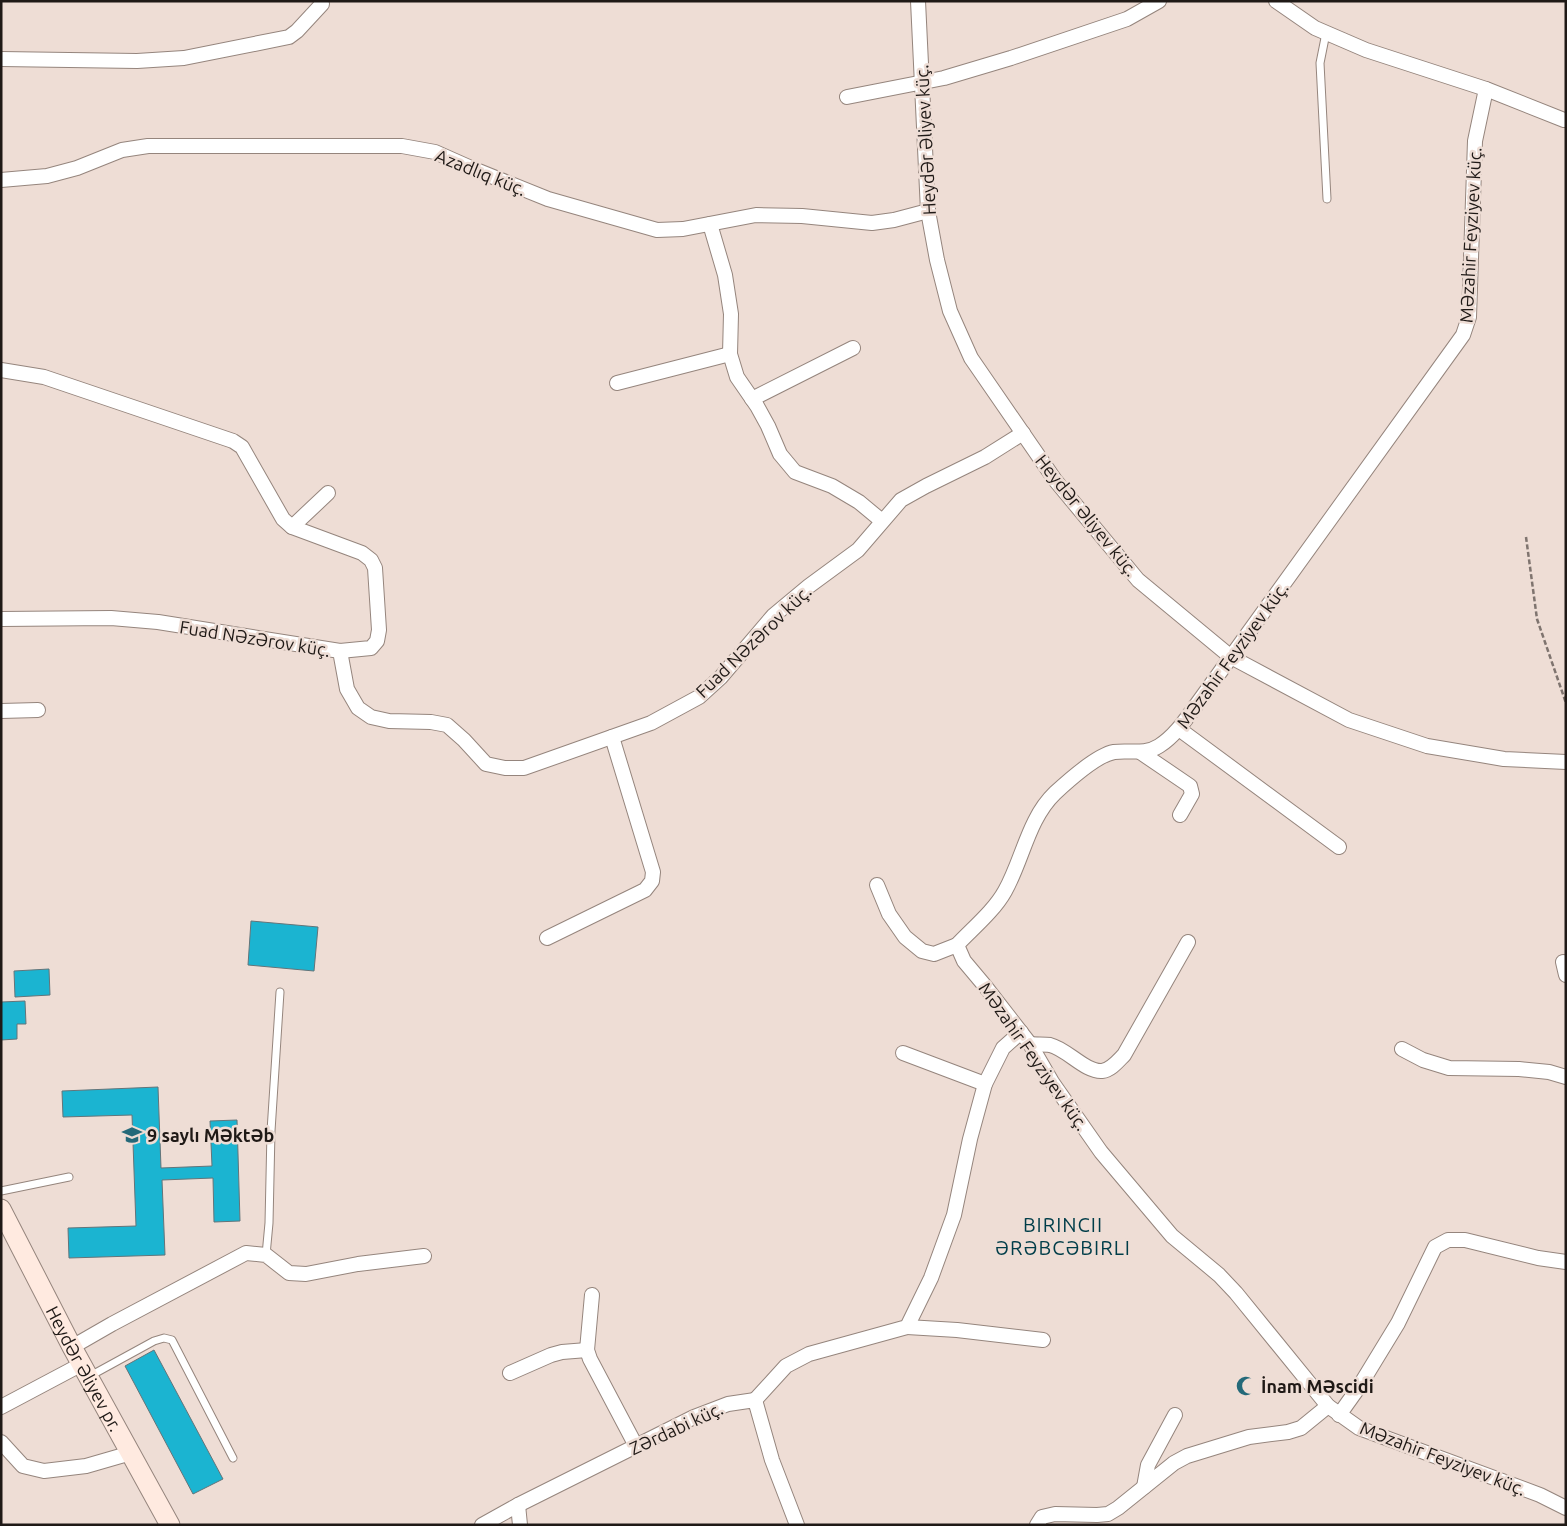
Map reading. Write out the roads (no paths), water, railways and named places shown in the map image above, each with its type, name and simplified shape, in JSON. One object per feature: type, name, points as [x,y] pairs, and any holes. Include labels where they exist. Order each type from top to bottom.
[{"type":"main road","name":"Heydər Əliyev pr.","points":[[1,1210],[72,1347],[170,1525]]},
{"type":"street","name":"Heydər Əliyev küç.","points":[[918,1],[928,211],[937,260],[950,311],[971,358],[1055,480],[1138,580],[1231,657],[1349,720],[1427,746],[1504,759],[1566,762]]},
{"type":"street","points":[[847,97],[944,78],[1011,58],[1127,19],[1159,1]]},
{"type":"street","points":[[1276,1],[1315,28],[1366,50],[1486,88],[1564,120]]},
{"type":"street","points":[[1,59],[138,61],[184,58],[289,37],[322,4]]},
{"type":"street","name":"Məzahir Feyziyev küç.","points":[[1486,88],[1475,141],[1469,317],[1463,335],[1175,734],[1157,747],[1140,752],[1114,752],[1098,758],[1056,792],[1043,805],[1032,826],[1005,892],[989,912],[957,945],[964,961],[1030,1044],[1052,1082],[1101,1152],[1172,1236],[1219,1275],[1236,1293],[1328,1406],[1359,1428],[1540,1495],[1566,1508]]},
{"type":"street","name":"Azadlıq küç.","points":[[1,180],[48,176],[77,168],[122,150],[148,146],[402,146],[435,152],[548,199],[657,230],[683,229],[756,216],[802,216],[872,223],[894,220],[928,211]]},
{"type":"street","points":[[710,224],[725,275],[731,314],[730,354],[737,377],[768,426],[780,454],[795,472],[832,486],[859,502],[882,521]]},
{"type":"street","points":[[752,399],[854,348]]},
{"type":"street","points":[[617,383],[730,354]]},
{"type":"street","points":[[1,370],[44,377],[232,441],[242,447],[283,519],[292,527],[362,553],[371,560],[375,568],[379,630],[377,641],[371,648],[340,651]]},
{"type":"street","name":"Fuad Nəzərov küç.","points":[[1,619],[111,618],[158,622],[340,651],[347,689],[358,708],[371,716],[389,721],[431,722],[447,725],[486,764],[505,768],[524,768],[651,723],[699,697],[721,677],[773,616],[809,586],[858,550],[901,500],[985,457],[1023,433]]},
{"type":"street","points":[[292,527],[328,493]]},
{"type":"street","points":[[1,711],[38,710]]},
{"type":"street","points":[[1179,729],[1339,846]]},
{"type":"street","points":[[546,938],[645,890],[652,881],[653,872],[612,737]]},
{"type":"street","points":[[1140,752],[1190,786],[1192,794],[1180,816]]},
{"type":"street","points":[[877,886],[889,914],[905,937],[922,951],[934,954],[957,945]]},
{"type":"street","points":[[1030,1044],[1050,1045],[1069,1054],[1089,1068],[1102,1071],[1113,1066],[1124,1056],[1188,942]]},
{"type":"street","points":[[907,1327],[931,1278],[954,1215],[970,1139],[985,1084],[1003,1048],[1021,1032]]},
{"type":"street","points":[[1402,1049],[1423,1060],[1449,1068],[1519,1069],[1549,1072],[1566,1077]]},
{"type":"street","points":[[903,1053],[985,1084]]},
{"type":"street","points":[[1339,1415],[1359,1387],[1398,1323],[1435,1247],[1448,1240],[1465,1240],[1538,1258],[1566,1262]]},
{"type":"street","points":[[72,1347],[246,1253],[266,1255],[289,1273],[306,1274],[358,1264],[424,1256]]},
{"type":"street","points":[[592,1295],[588,1350],[590,1359],[636,1446]]},
{"type":"street","points":[[798,1525],[772,1460],[755,1400],[786,1366],[809,1354],[907,1327],[957,1330],[1043,1340]]},
{"type":"street","points":[[510,1374],[557,1354],[588,1350]]},
{"type":"street","points":[[1,1407],[85,1370]]},
{"type":"street","name":"Zərdabi küç.","points":[[482,1525],[694,1417],[728,1404],[755,1400]]},
{"type":"street","points":[[1037,1525],[1042,1517],[1055,1514],[1097,1516],[1108,1514],[1174,1463],[1188,1456],[1249,1437],[1288,1432],[1301,1428],[1328,1406]]},
{"type":"street","points":[[1144,1487],[1148,1465],[1175,1415]]},
{"type":"street","points":[[1,1442],[23,1466],[44,1471],[86,1466],[130,1453]]},
{"type":"street","points":[[518,1505],[520,1525]]},
{"type":"lane","points":[[1326,33],[1320,63],[1327,199]]},
{"type":"lane","points":[[266,1255],[269,1223],[271,1131],[280,992]]},
{"type":"lane","points":[[1,1191],[69,1177]]},
{"type":"lane","points":[[85,1370],[154,1341],[164,1338],[172,1340],[233,1458]]},
{"type":"place","name":"9 saylı Məktəb","points":[[132,1135]]},
{"type":"place","name":"İnam Məscidi","points":[[1246,1386]]},
{"type":"district","name":"BIRINCII ƏRƏBCƏBIRLI","points":[[1063,1236]]}]
